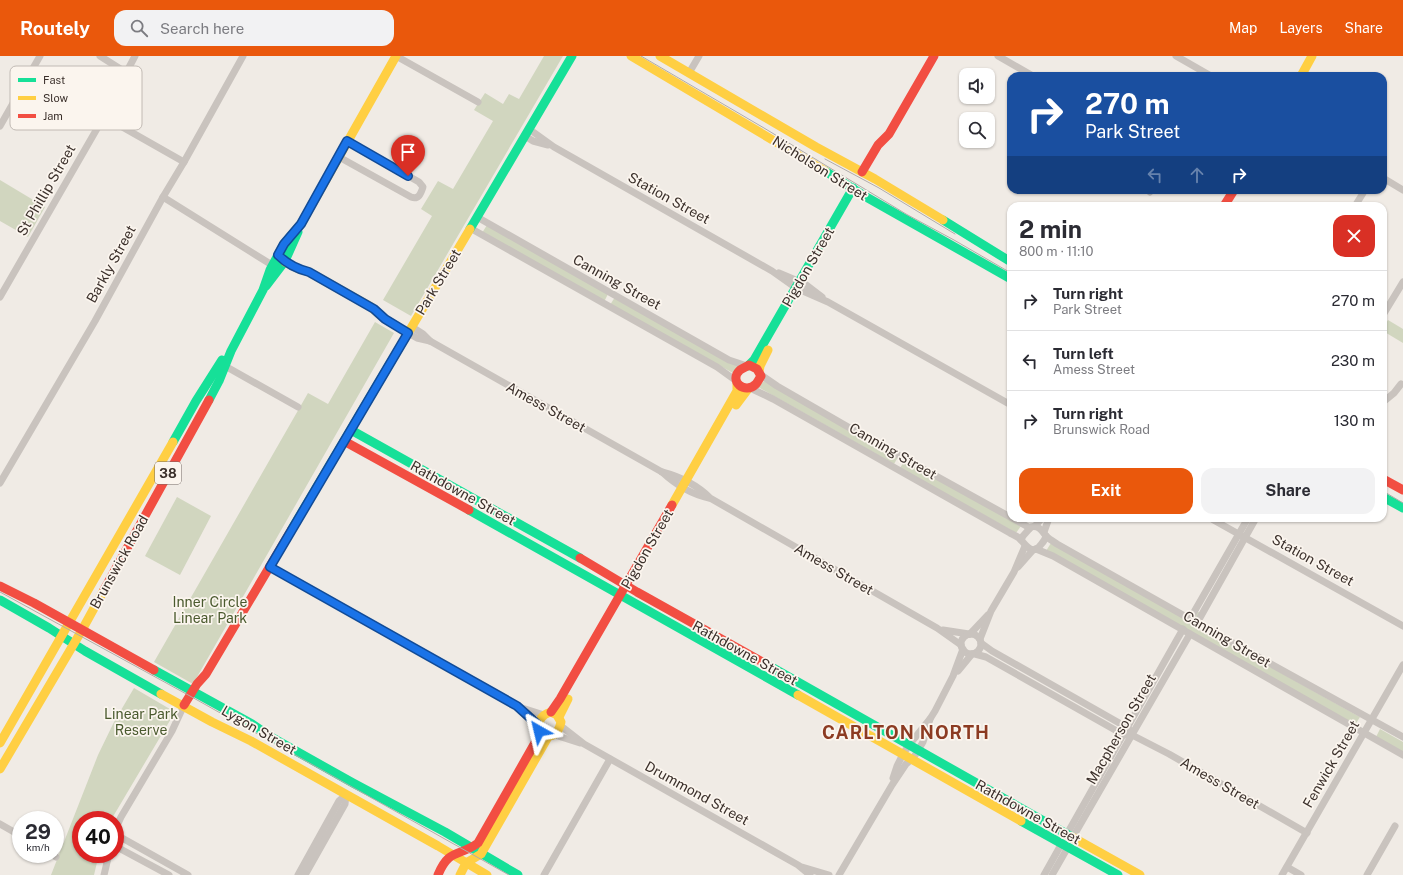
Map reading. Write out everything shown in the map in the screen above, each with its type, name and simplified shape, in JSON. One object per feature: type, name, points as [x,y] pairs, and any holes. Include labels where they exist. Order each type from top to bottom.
[{"type":"street","points":[[34,66],[40,56]]},
{"type":"street","points":[[100,56],[116,66]]},
{"type":"street","name":"St Phillip Street","points":[[130,66],[135,56]]},
{"type":"street","name":"Barkly Street","points":[[0,483],[95,321],[243,56]]},
{"type":"street","points":[[396,56],[478,102]]},
{"type":"street","name":"Brunswick Road","points":[[263,290],[278,273],[286,259],[301,224],[396,56]]},
{"type":"street","name":"Park Street","points":[[124,812],[186,707],[205,680],[206,674],[572,56]]},
{"type":"street","name":"Nicholson Street","points":[[631,56],[762,132],[868,198],[1007,277]]},
{"type":"street","name":"Nicholson Street","points":[[660,56],[816,148],[865,174],[1007,260]]},
{"type":"street","points":[[689,73],[699,56]]},
{"type":"street","name":"Pigdon Street","points":[[760,373],[760,366],[764,357],[801,286],[865,174],[878,145],[884,140],[934,56]]},
{"type":"street","points":[[998,56],[1026,72]]},
{"type":"street","points":[[1176,56],[1204,72]]},
{"type":"street","points":[[1303,72],[1312,56]]},
{"type":"street","points":[[0,126],[10,108]]},
{"type":"street","points":[[762,132],[769,120]]},
{"type":"street","name":"St Phillip Street","points":[[0,297],[96,130]]},
{"type":"street","points":[[128,130],[184,162]]},
{"type":"street","name":"Station Street","points":[[527,133],[1007,403]]},
{"type":"street","points":[[338,157],[411,198],[414,199],[418,197],[422,192],[423,187],[420,182],[347,141]]},
{"type":"street","points":[[1387,180],[1403,190]]},
{"type":"street","points":[[163,197],[272,266]]},
{"type":"street","name":"Canning Street","points":[[477,217],[729,360],[747,366]]},
{"type":"street","name":"Brunswick Road","points":[[0,743],[69,623],[231,351],[263,290],[272,266],[284,244],[301,224]]},
{"type":"street","name":"Canning Street","points":[[470,228],[717,367],[736,382]]},
{"type":"street","points":[[278,255],[286,259]]},
{"type":"street","name":"Amess Street","points":[[286,259],[299,269],[309,272],[374,309],[382,311],[421,339],[430,342],[662,472],[687,485],[702,490],[710,498],[938,628],[962,647]]},
{"type":"street","points":[[1387,308],[1403,282]]},
{"type":"street","name":"Pigdon Street","points":[[747,366],[757,355],[801,286]]},
{"type":"street","points":[[222,365],[298,407]]},
{"type":"street","name":"Brunswick Road","points":[[0,769],[82,630],[219,381],[222,365]]},
{"type":"street","points":[[747,366],[754,366],[760,373],[760,380],[749,389],[742,387],[736,382],[736,375],[747,366]]},
{"type":"street","name":"Canning Street","points":[[760,373],[777,386],[849,427],[1007,513]]},
{"type":"street","name":"Pigdon Street","points":[[554,717],[559,702],[629,587],[687,485],[737,391],[736,382]]},
{"type":"street","points":[[1387,398],[1401,384]]},
{"type":"street","name":"Pigdon Street","points":[[687,485],[735,407],[749,389]]},
{"type":"street","name":"Canning Street","points":[[749,389],[773,399],[1023,543]]},
{"type":"street","name":"Rathdowne Street","points":[[351,430],[456,490],[584,560],[629,587],[1140,875]]},
{"type":"street","name":"Rathdowne Street","points":[[344,441],[374,456],[1118,875]]},
{"type":"street","points":[[1387,481],[1403,490]]},
{"type":"street","points":[[451,500],[456,490]]},
{"type":"street","points":[[1387,499],[1403,508]]},
{"type":"street","name":"Canning Street","points":[[1023,522],[1032,527]]},
{"type":"street","points":[[1014,572],[1023,543],[1022,536],[1038,522]]},
{"type":"street","points":[[892,785],[897,766],[903,754],[930,719],[954,676],[973,654],[980,649],[980,641],[991,611],[1014,572],[1044,541],[1048,522]]},
{"type":"street","name":"Station Street","points":[[1218,522],[1403,626]]},
{"type":"street","points":[[1204,610],[1218,578],[1242,535],[1247,522]]},
{"type":"street","points":[[1242,535],[1253,522]]},
{"type":"street","points":[[1032,527],[1045,534]]},
{"type":"street","name":"Canning Street","points":[[1045,534],[1057,544],[1190,618],[1197,606],[1204,610],[1197,623],[1403,737]]},
{"type":"street","points":[[1023,543],[1035,550]]},
{"type":"street","name":"Canning Street","points":[[1035,550],[1053,556],[1403,755]]},
{"type":"street","points":[[577,571],[584,560]]},
{"type":"street","name":"Drummond Street","points":[[270,567],[517,706],[554,717],[584,744],[798,865],[810,875]]},
{"type":"street","points":[[1197,606],[1218,578]]},
{"type":"street","name":"Lygon Street","points":[[0,586],[252,724],[271,737],[353,783],[429,823],[518,875]]},
{"type":"street","name":"Lygon Street","points":[[0,600],[74,644],[487,875]]},
{"type":"street","points":[[954,676],[962,647],[962,640],[970,634],[991,611]]},
{"type":"street","name":"Amess Street","points":[[938,628],[970,634]]},
{"type":"street","name":"Macpherson Street","points":[[1070,836],[1132,735],[1183,629]]},
{"type":"street","points":[[970,634],[976,635],[980,641],[992,651],[1128,728],[1132,735]]},
{"type":"street","name":"Macpherson Street","points":[[1070,836],[1128,728],[1190,634]]},
{"type":"street","points":[[962,647],[967,653],[973,654]]},
{"type":"street","name":"Amess Street","points":[[973,654],[986,657],[1124,735],[1132,735],[1169,754],[1307,833]]},
{"type":"street","points":[[1011,671],[1014,664]]},
{"type":"street","name":"Fenwick Street","points":[[1282,875],[1403,665]]},
{"type":"street","points":[[26,699],[38,705]]},
{"type":"street","points":[[1077,708],[1081,702]]},
{"type":"street","name":"Drummond Street","points":[[517,706],[545,733],[584,744]]},
{"type":"street","points":[[545,733],[540,718],[554,717]]},
{"type":"street","points":[[460,875],[466,863],[480,854],[509,797],[554,717]]},
{"type":"street","points":[[839,875],[892,785],[906,764],[912,760],[918,750],[925,737],[930,719]]},
{"type":"street","points":[[544,875],[610,759]]},
{"type":"street","points":[[330,786],[337,774]]},
{"type":"street","points":[[305,875],[344,804],[346,795],[353,783]]},
{"type":"street","points":[[298,875],[339,801],[346,795]]},
{"type":"street","points":[[438,875],[446,860],[453,855],[472,848],[478,842],[509,797]]},
{"type":"street","points":[[1039,831],[1044,821]]},
{"type":"street","points":[[0,824],[12,831]]},
{"type":"street","points":[[1367,875],[1395,826]]},
{"type":"street","points":[[1052,875],[1070,836]]},
{"type":"street","points":[[124,839],[188,875]]},
{"type":"street","points":[[1044,875],[1065,845]]},
{"type":"street","points":[[124,851],[169,875]]},
{"type":"street","points":[[104,875],[107,863]]},
{"type":"street","name":"Drummond Street","points":[[798,865],[829,875]]},
{"type":"street","points":[[1287,867],[1301,875]]},
{"type":"green space","points":[[544,56],[563,56],[411,316],[383,300],[432,216],[421,209],[438,181],[453,189],[493,121],[474,110],[485,93],[503,104],[509,94],[519,99]]},
{"type":"green space","points":[[0,180],[45,207],[28,237],[0,221]]},
{"type":"green space","points":[[487,225],[608,294],[604,302],[482,233]]},
{"type":"green space","points":[[615,297],[738,366],[733,373],[610,305]]},
{"type":"green space","points":[[1388,320],[1403,329],[1403,343],[1387,333]]},
{"type":"green space","name":"Inner Circle Linear Park","points":[[375,322],[394,333],[193,684],[154,662],[308,393],[328,404]]},
{"type":"green space","points":[[764,381],[898,457],[894,464],[758,387]]},
{"type":"green space","points":[[905,460],[1007,518],[1007,522],[1014,522],[1021,526],[1016,533],[900,468]]},
{"type":"green space","points":[[177,497],[211,516],[180,575],[145,556]]},
{"type":"green space","points":[[1051,543],[1189,621],[1197,611],[1200,613],[1195,625],[1360,717],[1355,725],[1046,551]]},
{"type":"green space","name":"Linear Park Reserve","points":[[134,688],[175,712],[116,811],[76,811],[98,755],[114,722]]},
{"type":"green space","points":[[1380,729],[1403,742],[1403,752],[1376,737]]},
{"type":"green space","name":"Linear Park Reserve","points":[[72,821],[72,863],[97,863],[94,875],[51,875],[56,863],[64,863],[64,842]]},
{"type":"tram line","points":[[641,56],[906,214],[1007,271]]},
{"type":"tram line","points":[[825,159],[879,188],[955,234]]},
{"type":"tram line","points":[[1387,493],[1403,503]]},
{"type":"tram line","points":[[0,592],[190,696],[509,875]]},
{"type":"traffic: fast","points":[[470,229],[572,56]]},
{"type":"traffic: fast","points":[[825,171],[868,198],[1007,277]]},
{"type":"traffic: fast","points":[[748,366],[754,360],[853,188]]},
{"type":"traffic: fast","points":[[943,220],[1007,260]]},
{"type":"traffic: fast","points":[[209,400],[219,381],[231,351],[263,290],[270,270],[284,244],[295,231]]},
{"type":"traffic: fast","points":[[266,286],[285,261],[298,232]]},
{"type":"traffic: fast","points":[[173,442],[196,401],[222,360]]},
{"type":"traffic: fast","points":[[292,529],[392,360]]},
{"type":"traffic: fast","points":[[351,430],[580,558]]},
{"type":"traffic: fast","points":[[1387,499],[1403,508]]},
{"type":"traffic: fast","points":[[469,510],[798,695]]},
{"type":"traffic: fast","points":[[0,600],[161,694]]},
{"type":"traffic: fast","points":[[766,664],[1072,837]]},
{"type":"traffic: fast","points":[[154,670],[252,724],[271,737],[353,783],[445,832],[518,875]]},
{"type":"traffic: fast","points":[[1021,821],[1118,875]]},
{"type":"traffic: slow","points":[[295,231],[301,224],[396,56]]},
{"type":"traffic: slow","points":[[631,56],[825,171]]},
{"type":"traffic: slow","points":[[660,56],[816,147],[875,179],[943,220]]},
{"type":"traffic: slow","points":[[1303,72],[1312,56]]},
{"type":"traffic: slow","points":[[392,360],[470,229]]},
{"type":"traffic: slow","points":[[285,262],[309,272],[371,307],[385,319],[408,333]]},
{"type":"traffic: slow","points":[[759,372],[760,366],[768,350]]},
{"type":"traffic: slow","points":[[672,505],[737,391],[737,383]]},
{"type":"traffic: slow","points":[[736,405],[748,389]]},
{"type":"traffic: slow","points":[[0,743],[173,442]]},
{"type":"traffic: slow","points":[[0,769],[104,590]]},
{"type":"traffic: slow","points":[[161,694],[212,722],[251,741],[487,875]]},
{"type":"traffic: slow","points":[[798,695],[1021,821]]},
{"type":"traffic: slow","points":[[559,717],[568,699]]},
{"type":"traffic: slow","points":[[551,712],[557,715],[561,722],[558,730],[551,736],[540,734],[538,727],[540,720],[544,715],[551,712]]},
{"type":"traffic: slow","points":[[460,875],[466,863],[481,854],[548,737]]},
{"type":"traffic: slow","points":[[1072,837],[1140,875]]},
{"type":"traffic: jam","points":[[862,172],[878,145],[889,134],[934,56]]},
{"type":"traffic: jam","points":[[1226,202],[1232,194]]},
{"type":"traffic: jam","points":[[749,365],[757,369],[761,376],[757,383],[752,387],[747,388],[739,385],[736,378],[740,370],[749,365]]},
{"type":"traffic: jam","points":[[104,590],[209,400]]},
{"type":"traffic: jam","points":[[344,441],[469,510]]},
{"type":"traffic: jam","points":[[1387,481],[1403,490]]},
{"type":"traffic: jam","points":[[551,712],[560,699],[672,505]]},
{"type":"traffic: jam","points":[[184,705],[197,684],[206,674],[292,529]]},
{"type":"traffic: jam","points":[[580,558],[637,592],[766,664]]},
{"type":"traffic: jam","points":[[0,586],[34,603],[154,670]]},
{"type":"traffic: jam","points":[[438,875],[442,866],[450,857],[478,843],[540,734]]},
{"type":"district","name":"CARLTON NORTH","points":[[906,732]]},
{"type":"route","points":[[408,176],[347,141],[301,224],[284,244],[278,255],[285,262],[309,272],[374,309],[385,319],[408,333],[270,567],[517,706],[538,725],[539,731]]}]
